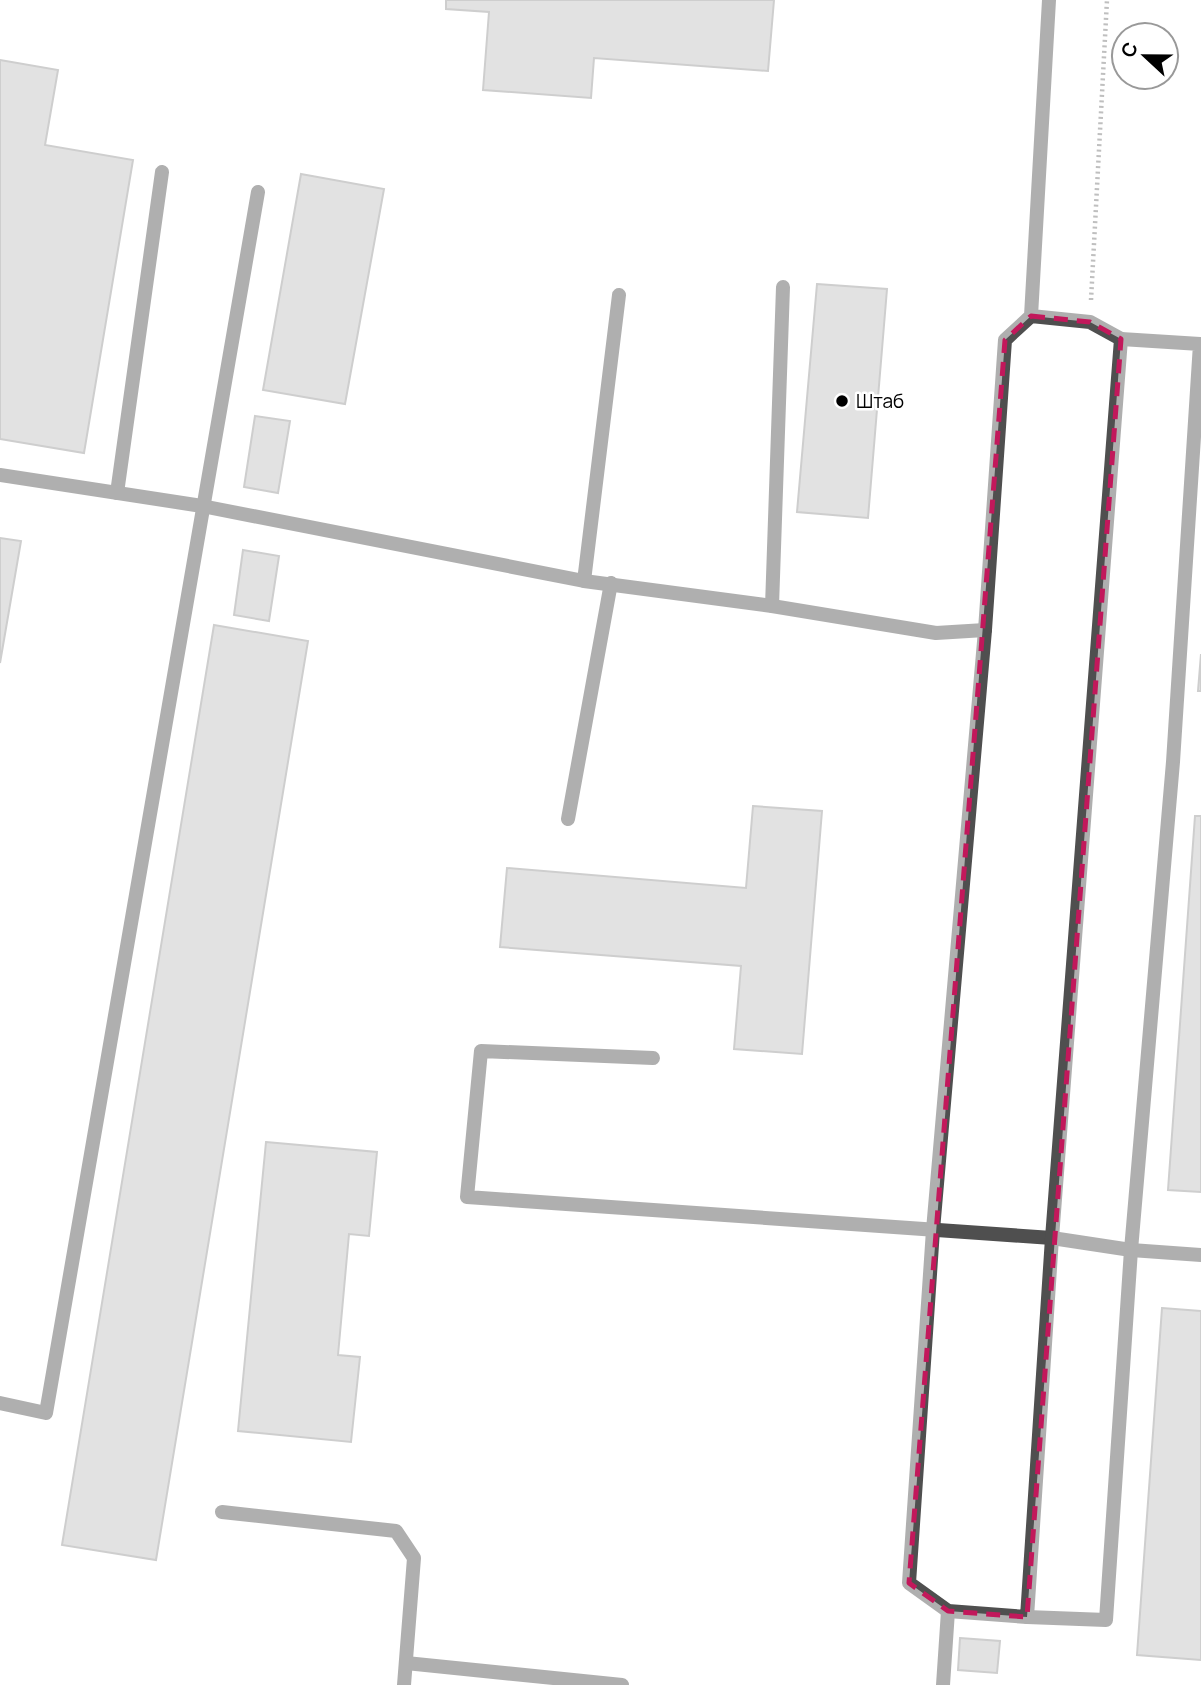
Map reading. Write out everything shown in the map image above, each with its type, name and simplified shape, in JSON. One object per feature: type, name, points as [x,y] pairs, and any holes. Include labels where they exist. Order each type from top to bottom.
[{"type":"street","points":[[1031,316],[1090,322],[1121,338],[1199,344],[1173,762],[1131,1250],[1105,1620],[948,1611],[909,1583],[933,1230],[985,630],[1005,340],[1031,316],[1049,0]]},
{"type":"street","points":[[117,493],[162,172]]},
{"type":"street","points":[[0,1404],[46,1413],[258,192]]},
{"type":"street","points":[[772,606],[783,287]]},
{"type":"street","points":[[584,581],[619,295]]},
{"type":"street","points":[[1027,1617],[1052,1238],[1121,338]]},
{"type":"street","points":[[0,475],[202,506],[584,581],[772,606],[936,633],[985,630]]},
{"type":"street","points":[[568,819],[611,583]]},
{"type":"street","points":[[653,1058],[481,1051],[467,1197],[1052,1238],[1131,1250],[1201,1255]]},
{"type":"street","points":[[222,1512],[396,1531],[414,1558],[404,1685]]},
{"type":"street","points":[[943,1685],[948,1611]]},
{"type":"street","points":[[406,1663],[576,1683],[622,1685]]},
{"type":"path","points":[[1090,322],[1107,0]]},
{"type":"highlighted area","points":[[1031,316],[1090,322],[1121,339],[1027,1617],[948,1611],[909,1583],[1005,340]]},
{"type":"building","points":[[446,0],[774,0],[768,71],[594,58],[591,98],[483,90],[489,12],[446,9]]},
{"type":"building","points":[[0,60],[58,70],[45,145],[133,160],[84,453],[0,439]]},
{"type":"building","points":[[301,174],[384,189],[345,404],[263,390]]},
{"type":"building","name":"Штаб","points":[[817,284],[887,289],[868,518],[797,512]]},
{"type":"building","points":[[255,416],[290,421],[278,493],[244,487]]},
{"type":"building","points":[[0,538],[21,541],[0,663]]},
{"type":"building","points":[[243,550],[279,556],[269,621],[234,615]]},
{"type":"building","points":[[214,625],[308,641],[156,1560],[62,1545]]},
{"type":"building","points":[[1201,654],[1201,691],[1198,691]]},
{"type":"building","points":[[753,806],[822,811],[802,1054],[734,1049],[741,966],[500,947],[507,868],[746,888]]},
{"type":"building","points":[[1195,816],[1201,816],[1201,1192],[1168,1190]]},
{"type":"building","points":[[266,1142],[377,1152],[369,1236],[349,1234],[338,1355],[360,1357],[351,1442],[238,1431]]},
{"type":"building","points":[[1162,1308],[1201,1311],[1201,1660],[1137,1655]]},
{"type":"building","points":[[960,1638],[1000,1641],[997,1673],[958,1670]]},
{"type":"place","name":"Штаб","points":[[842,401]]}]
